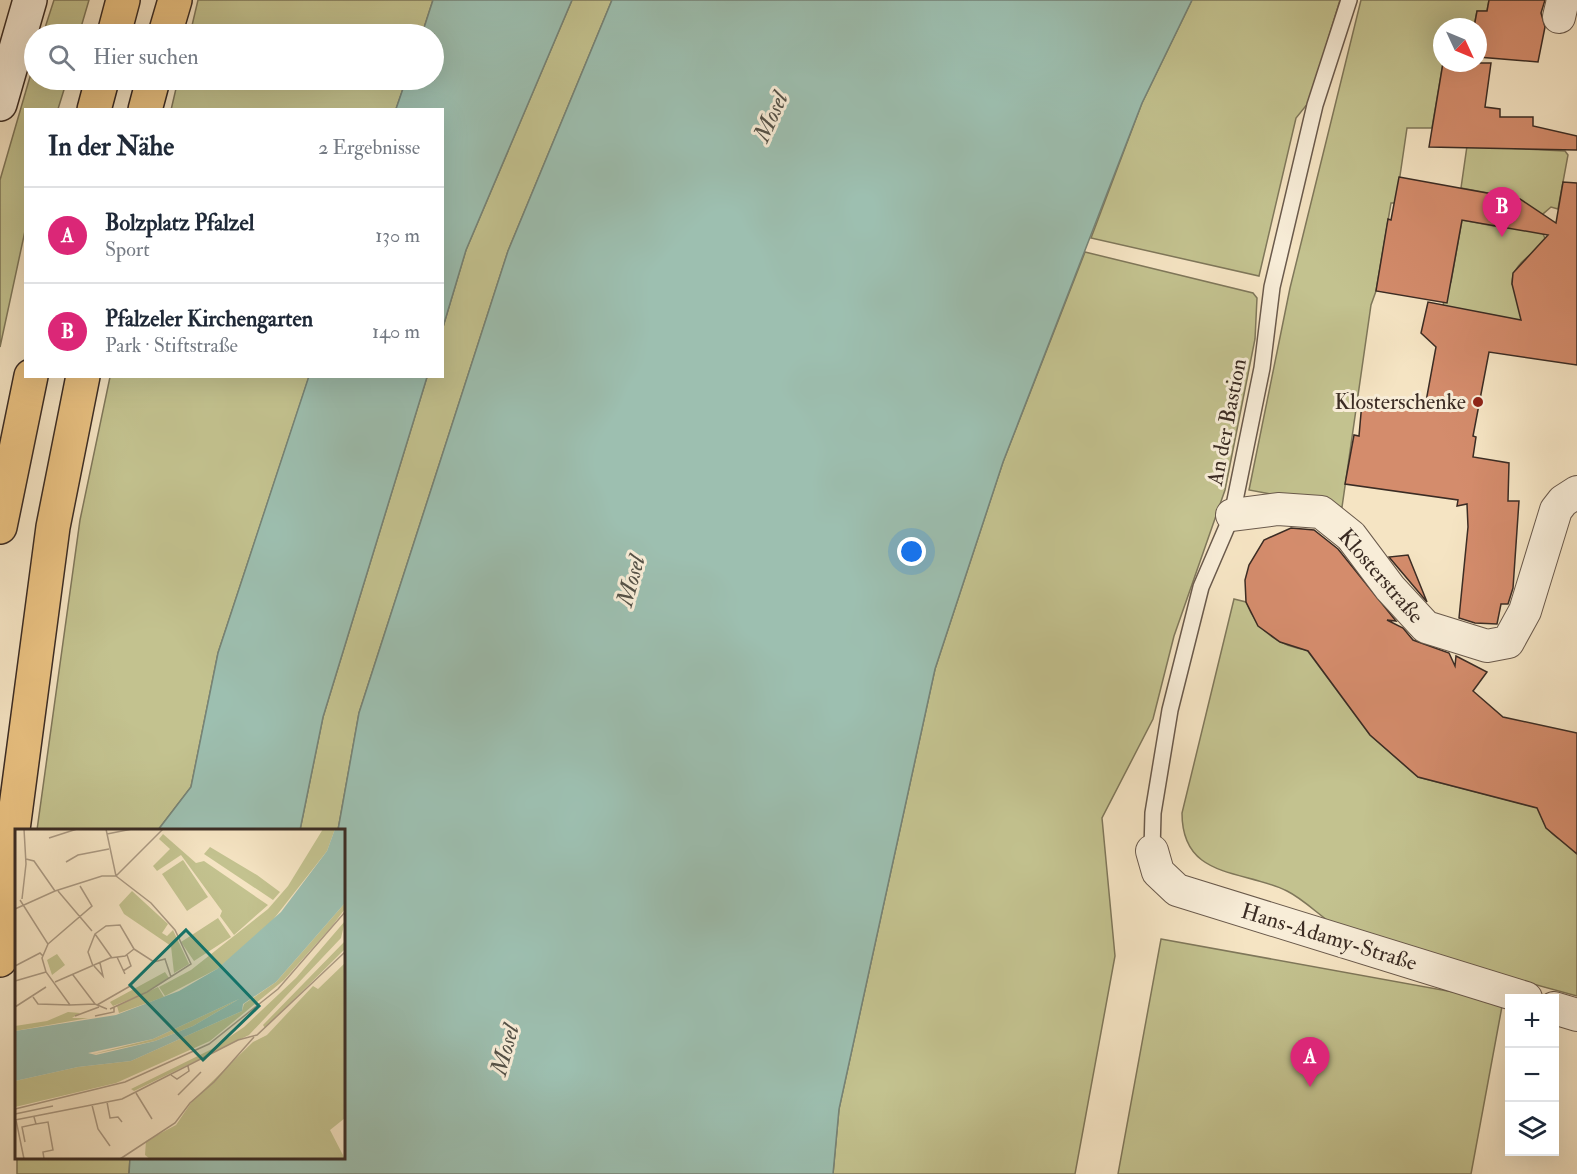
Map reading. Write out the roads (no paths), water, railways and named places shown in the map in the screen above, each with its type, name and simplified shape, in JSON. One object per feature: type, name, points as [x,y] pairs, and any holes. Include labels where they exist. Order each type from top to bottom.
[{"type":"highway","points":[[117,24],[123,0]]},
{"type":"highway","points":[[168,24],[175,0]]},
{"type":"highway","points":[[95,108],[99,90]]},
{"type":"highway","points":[[146,108],[150,90]]},
{"type":"highway","points":[[0,527],[31,378]]},
{"type":"highway","points":[[0,960],[5,890],[53,527],[83,378]]},
{"type":"main road","points":[[0,104],[30,0]]},
{"type":"street","name":"Klosterstraße","points":[[1232,515],[1278,509],[1320,512],[1351,536],[1390,588],[1426,627],[1487,646],[1508,642],[1525,611],[1556,510],[1563,501],[1577,492]]},
{"type":"street","name":"Hans-Adamy-Straße","points":[[1152,851],[1158,872],[1177,890],[1510,994]]},
{"type":"street","points":[[1559,1010],[1577,1016]]},
{"type":"lane","name":"An der Bastion","points":[[1152,851],[1153,813],[1170,710],[1201,587],[1232,515],[1262,368],[1272,286],[1314,105],[1349,0]]},
{"type":"water","points":[[433,0],[572,0],[466,250],[444,324],[444,108],[396,108],[403,90],[444,90],[444,24],[425,24]]},
{"type":"water","name":"Mosel","points":[[612,0],[1192,0],[1142,103],[1003,462],[935,669],[839,1109],[833,1174],[129,1174],[130,1159],[345,1159],[345,829],[338,829],[359,713],[508,251]]},
{"type":"water","points":[[308,378],[427,378],[323,717],[300,829],[159,829],[191,787],[218,653]]},
{"type":"place","name":"Pfalzeler Kirchengarten","points":[[1502,237]]},
{"type":"place","name":"Klosterschenke","points":[[1478,402]]},
{"type":"place","name":"Bolzplatz Pfalzel","points":[[1310,1087]]}]
